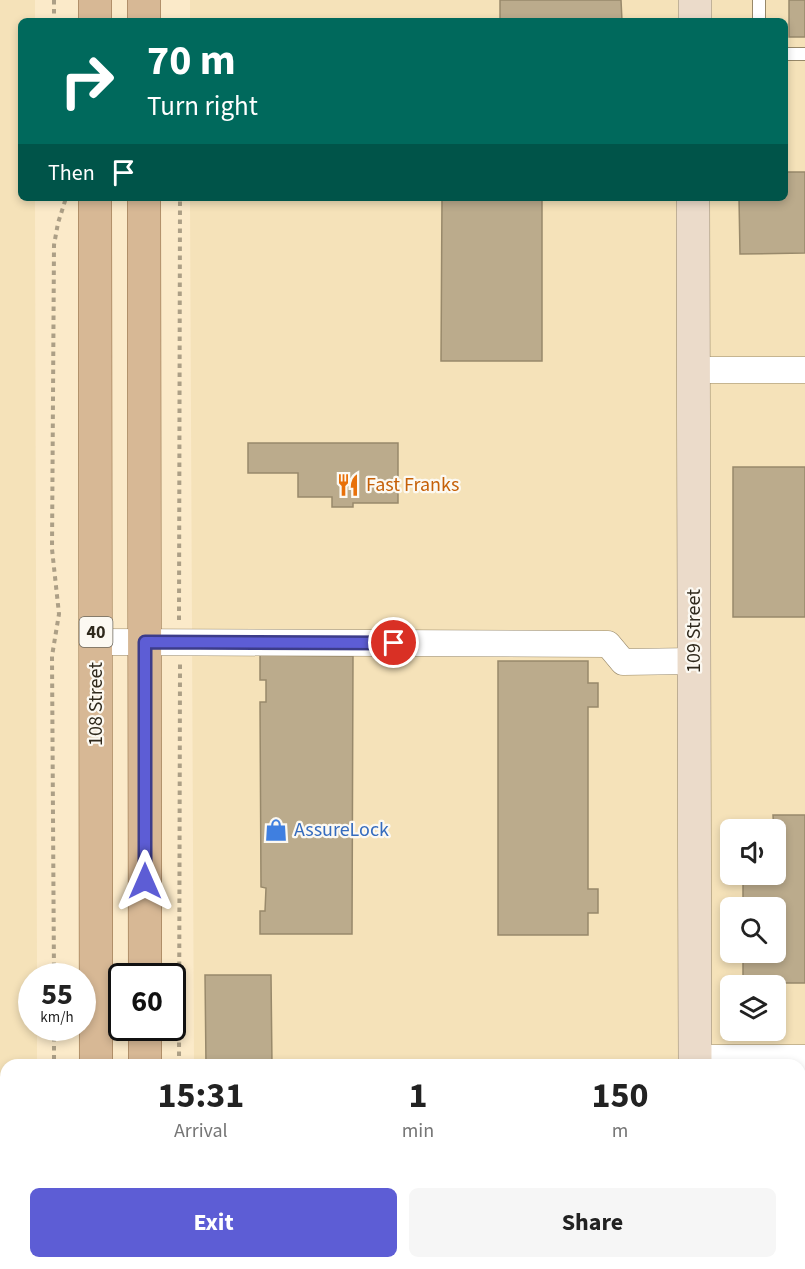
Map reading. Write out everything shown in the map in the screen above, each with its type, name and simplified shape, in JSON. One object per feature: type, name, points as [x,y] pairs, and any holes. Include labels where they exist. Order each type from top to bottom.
[{"type":"main road","points":[[95,0],[95,18]]},
{"type":"main road","points":[[144,0],[144,18]]},
{"type":"main road","name":"108 Street","points":[[95,201],[96,1059]]},
{"type":"main road","points":[[144,201],[145,963]]},
{"type":"main road","points":[[145,1041],[145,1059]]},
{"type":"street","points":[[695,0],[695,18]]},
{"type":"street","name":"109 Street","points":[[693,201],[695,1059]]},
{"type":"street","points":[[693,370],[805,370]]},
{"type":"street","points":[[96,642],[608,644],[622,662],[694,661]]},
{"type":"street","points":[[768,1059],[805,1058]]},
{"type":"lane","points":[[759,0],[759,18]]},
{"type":"lane","points":[[788,54],[805,54]]},
{"type":"path","points":[[54,0],[54,18]]},
{"type":"path","points":[[54,963],[52,656],[58,625],[59,603],[52,549],[54,245],[57,223],[65,201]]},
{"type":"path","points":[[54,1041],[54,1059]]},
{"type":"shaded area","points":[[0,0],[35,0],[35,18],[18,18],[18,201],[35,201],[37,963],[18,963],[18,1041],[37,1041],[37,1059],[0,1059]]},
{"type":"shaded area","points":[[190,0],[805,0],[805,1059],[194,1059],[190,201],[788,201],[788,18],[190,18]]},
{"type":"building","points":[[500,0],[621,0],[622,18],[500,18]]},
{"type":"building","points":[[789,0],[805,0],[805,37],[789,37]]},
{"type":"building","points":[[788,172],[805,172],[805,253],[740,254],[739,201],[788,201]]},
{"type":"building","points":[[442,201],[542,201],[542,361],[441,361]]},
{"type":"building","name":"Fast Franks","points":[[248,443],[398,443],[398,503],[353,503],[353,507],[332,507],[332,497],[298,497],[298,473],[248,473]]},
{"type":"building","points":[[733,467],[805,467],[805,617],[733,617]]},
{"type":"building","points":[[260,655],[353,656],[352,934],[260,934],[260,911],[265,911],[266,888],[261,887],[260,702],[266,702],[266,680],[260,680]]},
{"type":"building","points":[[498,661],[588,661],[588,683],[598,683],[598,707],[588,707],[588,889],[598,889],[598,913],[588,913],[588,935],[498,935]]},
{"type":"building","points":[[773,815],[805,815],[805,983],[786,983],[786,975],[743,975],[743,963],[786,963],[786,897],[743,897],[743,885],[786,885],[786,819],[773,819]]},
{"type":"building","points":[[205,975],[271,975],[272,1059],[206,1059]]},
{"type":"place","name":"Fast Franks","points":[[348,485]]},
{"type":"place","name":"AssureLock","points":[[276,830]]},
{"type":"route","points":[[145,881],[145,642],[394,643]]}]
